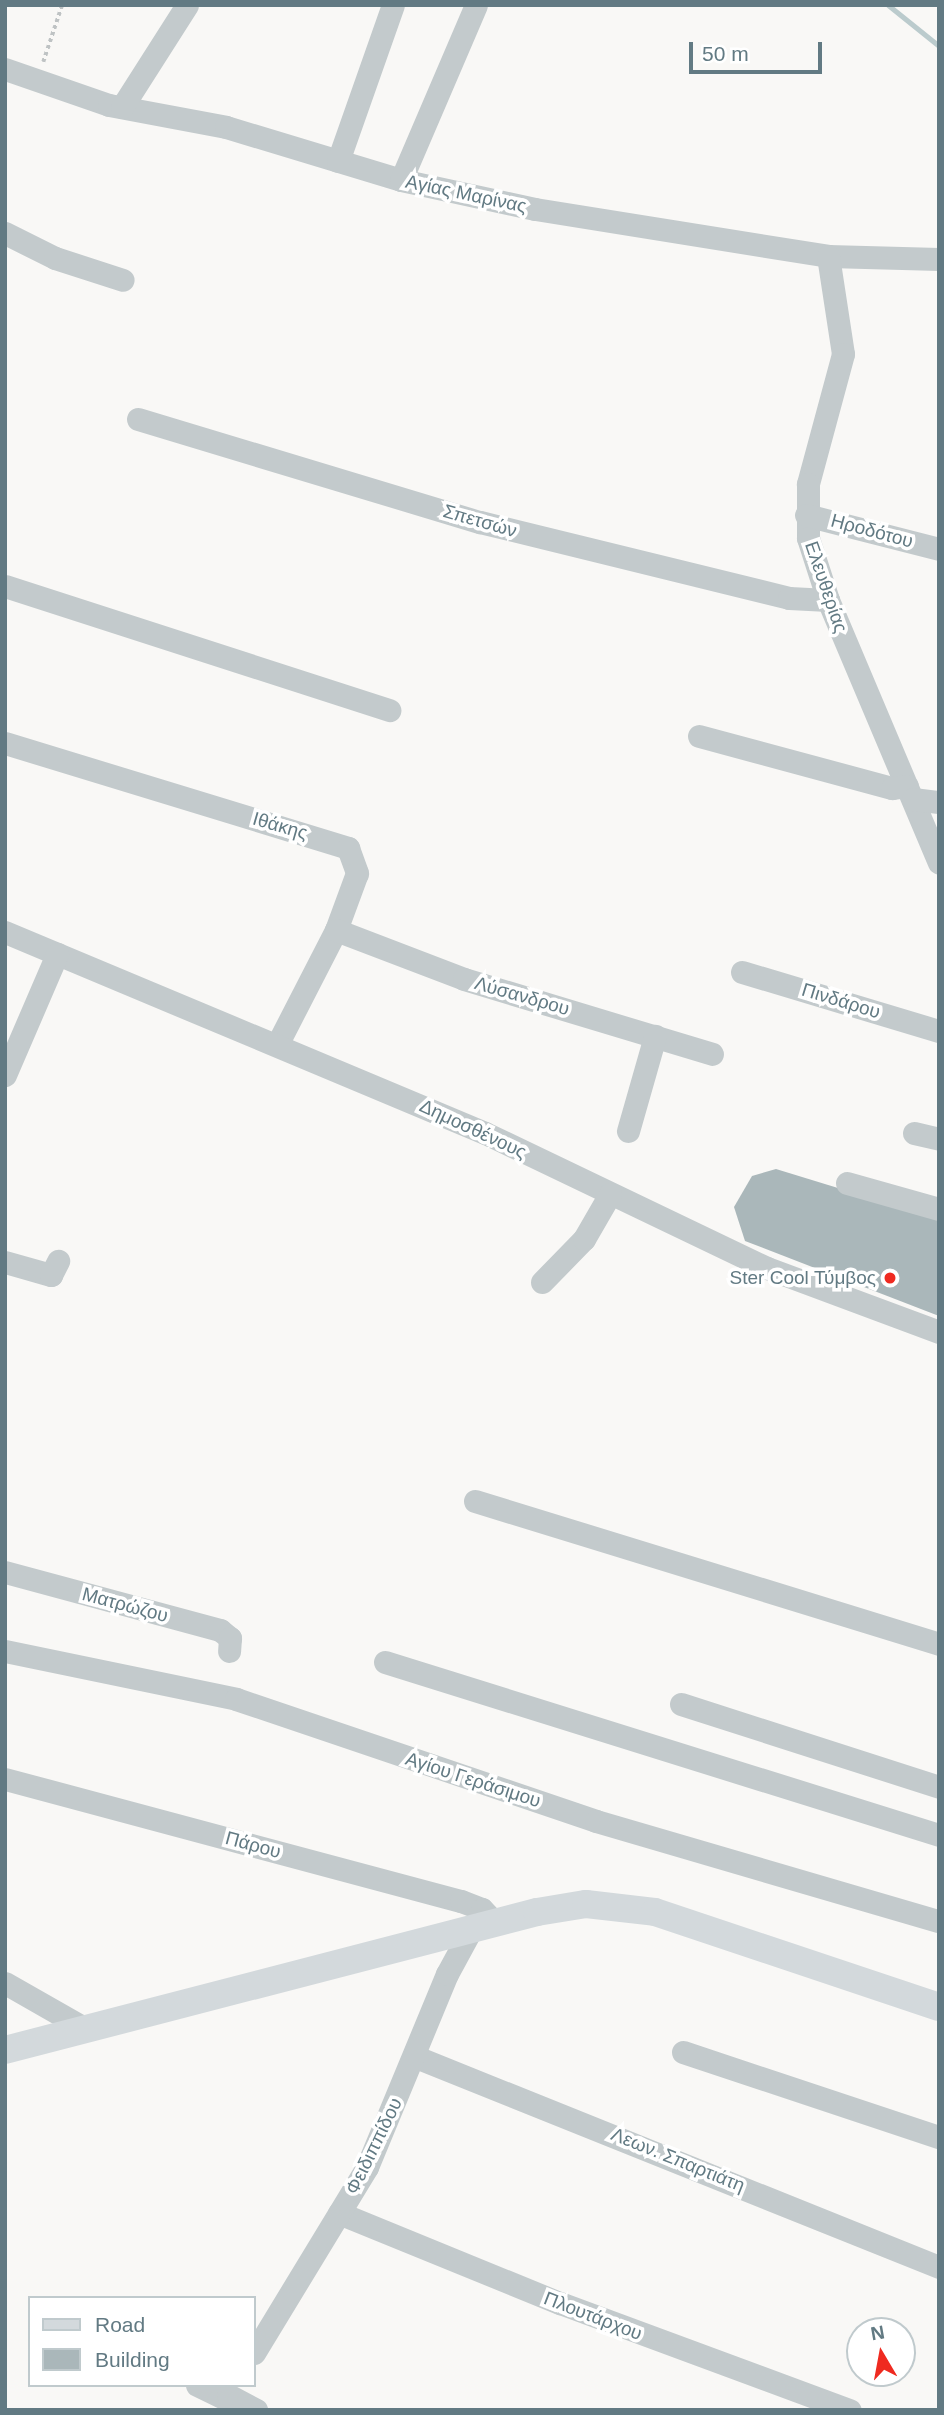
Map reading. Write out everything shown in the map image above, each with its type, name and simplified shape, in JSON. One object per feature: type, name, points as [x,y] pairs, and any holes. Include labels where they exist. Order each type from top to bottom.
[{"type":"main road","points":[[5,2050],[82,2027],[483,1925],[571,1906],[631,1906],[939,2007]]},
{"type":"street","points":[[122,107],[187,5]]},
{"type":"street","points":[[338,161],[393,5]]},
{"type":"street","points":[[401,180],[476,5]]},
{"type":"street","name":"Αγίας Μαρίνας","points":[[5,69],[122,107],[226,127],[401,180],[672,234],[828,256],[939,259]]},
{"type":"street","points":[[5,233],[55,258],[123,280]]},
{"type":"street","name":"Ελευθερίας","points":[[828,256],[843,354],[808,484],[806,515],[828,600],[939,863]]},
{"type":"street","name":"Σπετσών","points":[[138,419],[480,522],[789,598],[828,600]]},
{"type":"street","name":"Ηροδότου","points":[[806,515],[939,549]]},
{"type":"street","points":[[5,586],[390,710]]},
{"type":"street","points":[[699,736],[939,802]]},
{"type":"street","name":"Ιθάκης","points":[[5,743],[348,848],[357,873],[336,930],[278,1043]]},
{"type":"street","name":"Λύσανδρου","points":[[336,930],[464,979],[712,1054]]},
{"type":"street","name":"Δημοσθένους","points":[[5,932],[278,1043],[767,1268],[939,1332]]},
{"type":"street","points":[[5,1074],[57,954]]},
{"type":"street","name":"Πινδάρου","points":[[742,972],[939,1031]]},
{"type":"street","points":[[628,1131],[655,1035]]},
{"type":"street","points":[[914,1133],[939,1139]]},
{"type":"street","points":[[847,1183],[939,1209]]},
{"type":"street","points":[[542,1282],[583,1239],[610,1194]]},
{"type":"street","points":[[5,1262],[51,1275],[58,1261]]},
{"type":"street","points":[[475,1501],[939,1644]]},
{"type":"street","name":"Ματρώζου","points":[[5,1572],[220,1630],[230,1638],[229,1651]]},
{"type":"street","name":"Αγίου Γεράσιμου","points":[[5,1651],[236,1699],[596,1821],[939,1921]]},
{"type":"street","points":[[385,1662],[939,1835]]},
{"type":"street","points":[[681,1704],[939,1787]]},
{"type":"street","name":"Πάρου","points":[[5,1779],[461,1901],[482,1909],[483,1925]]},
{"type":"street","name":"Φειδιππίδου","points":[[256,2350],[367,2167],[416,2057],[447,1974],[483,1925]]},
{"type":"street","points":[[5,1983],[82,2027]]},
{"type":"street","points":[[683,2052],[939,2137]]},
{"type":"street","name":"Λεων. Σπαρτιάτη","points":[[416,2057],[939,2267]]},
{"type":"street","name":"Πλουτάρχου","points":[[339,2213],[572,2308],[850,2410]]},
{"type":"street","points":[[202,2387],[256,2410]]},
{"type":"path","points":[[40,82],[50,28],[62,5]]},
{"type":"building","name":"Ster Cool Τύμβος","points":[[776,1169],[939,1219],[939,1316],[745,1241],[734,1207],[752,1176]]},
{"type":"waterway","points":[[888,5],[939,46]]},
{"type":"place","name":"Ster Cool Τύμβος","points":[[890,1278]]}]
